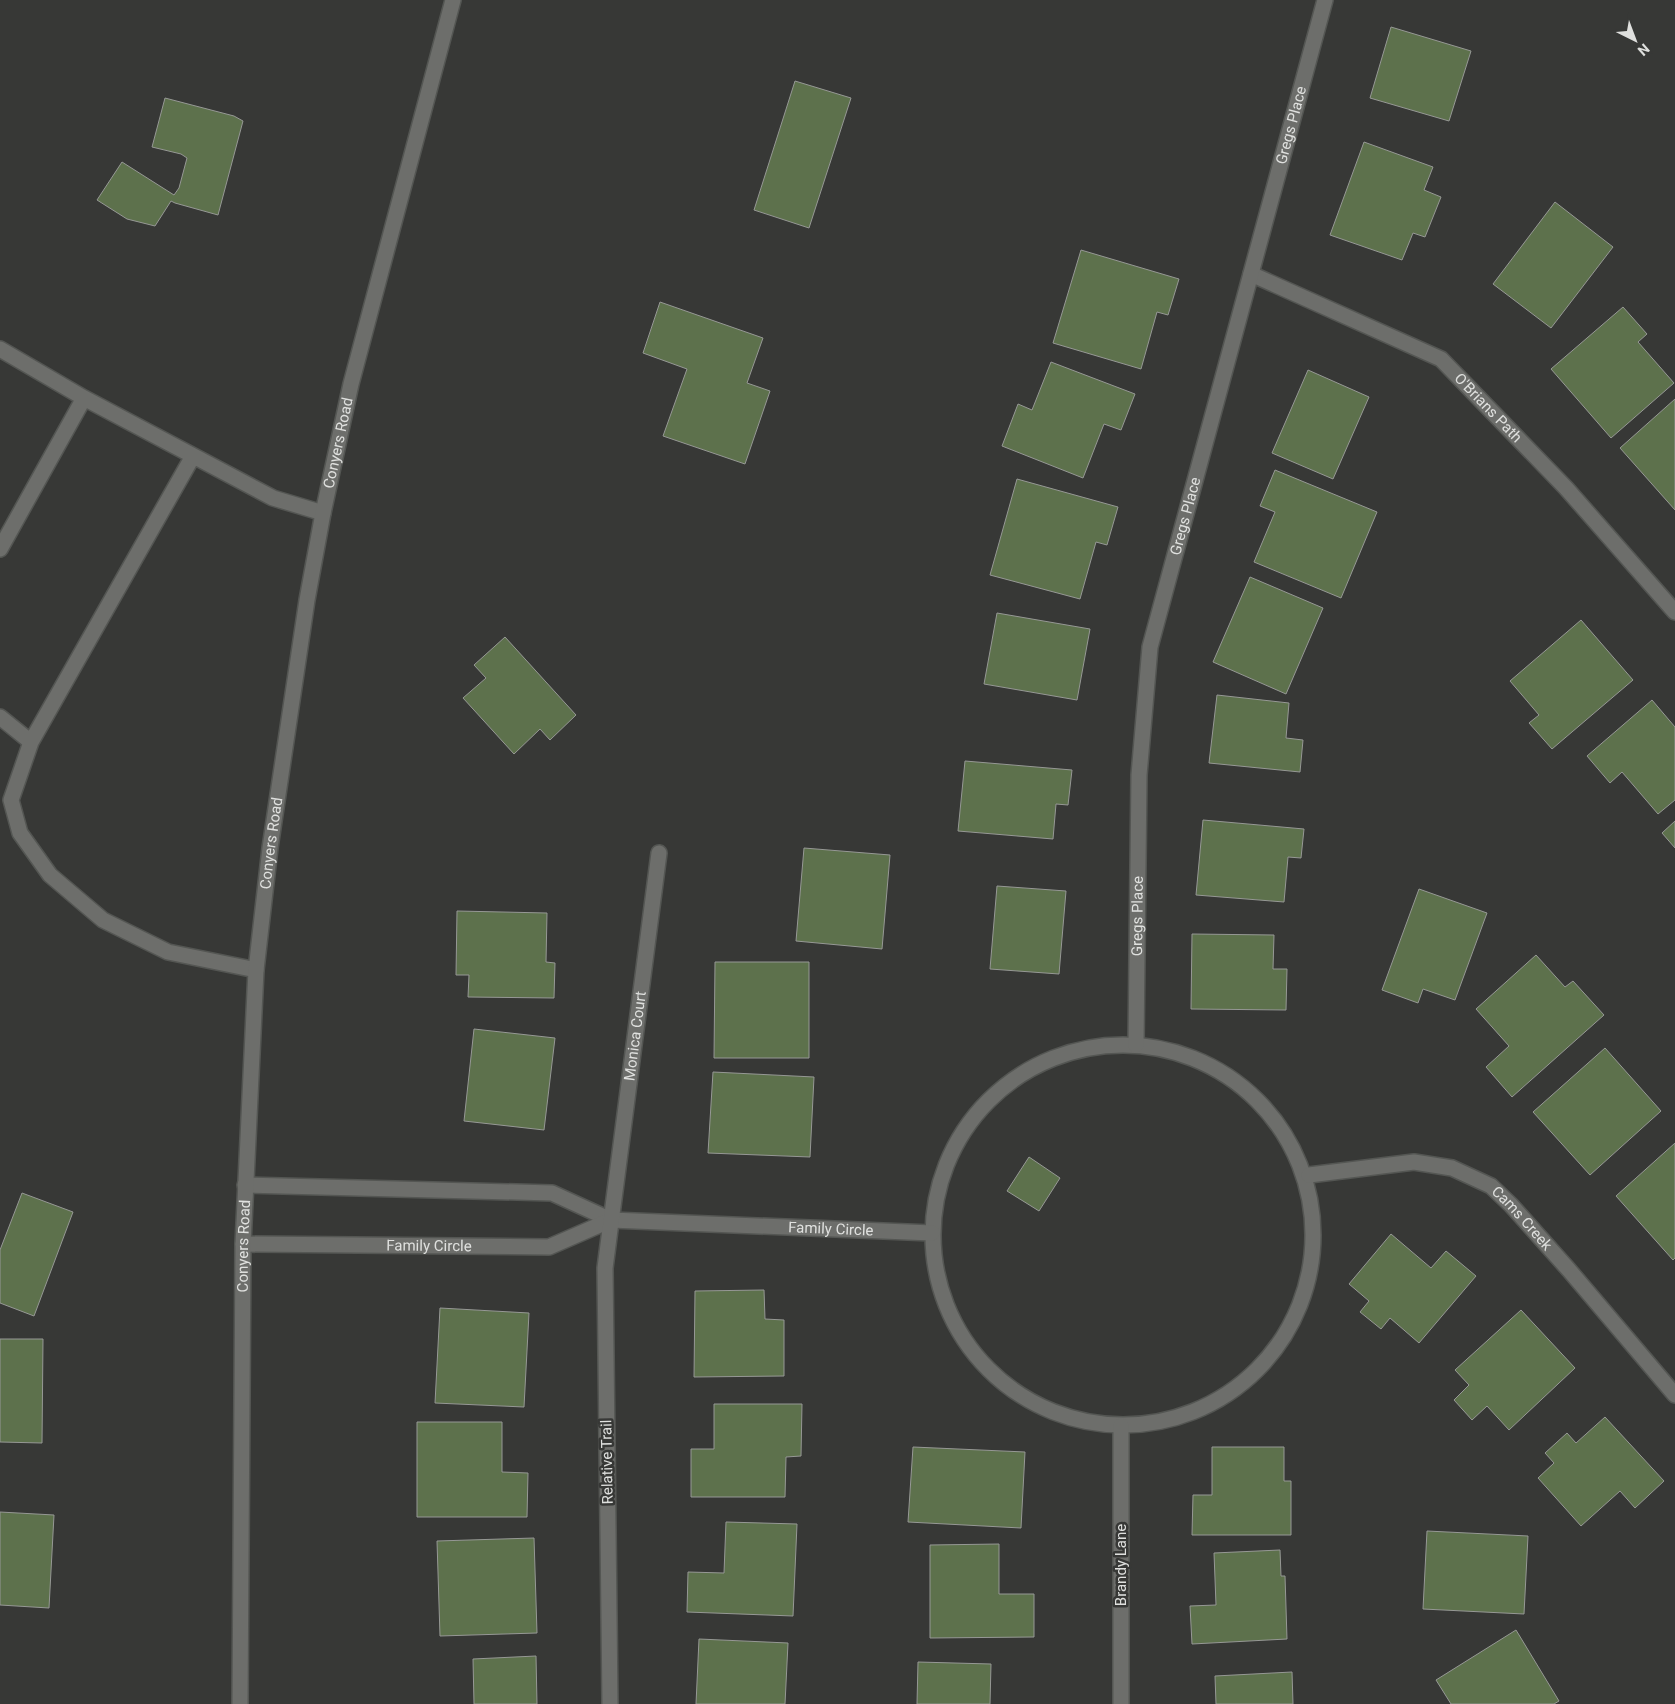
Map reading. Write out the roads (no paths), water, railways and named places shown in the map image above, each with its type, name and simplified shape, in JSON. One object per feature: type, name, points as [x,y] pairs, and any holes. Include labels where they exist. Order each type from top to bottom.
[{"type":"street","name":"Conyers Road","points":[[240,1704],[243,1244],[256,970],[271,839],[307,600],[323,513],[351,384],[453,0]]},
{"type":"street","name":"Gregs Place","points":[[1136,1046],[1139,775],[1150,647],[1326,0]]},
{"type":"street","name":"O'Brians Path","points":[[1252,274],[1441,359],[1566,488],[1675,612]]},
{"type":"street","points":[[0,349],[84,398],[273,498],[323,513]]},
{"type":"street","points":[[0,549],[84,398]]},
{"type":"street","points":[[193,456],[31,742],[11,800],[20,833],[50,876],[103,920],[168,952],[256,970]]},
{"type":"street","points":[[0,717],[31,742]]},
{"type":"street","name":"Monica Court","points":[[610,1220],[659,853]]},
{"type":"street","points":[[1110,1042],[1186,1052],[1267,1105],[1309,1175],[1316,1246],[1278,1350],[1259,1371],[1227,1396],[1178,1419],[1131,1427],[1101,1425],[1056,1415],[1018,1396],[989,1373],[963,1342],[941,1295],[932,1250],[932,1233],[934,1204],[948,1157],[977,1111],[1045,1060],[1110,1042]]},
{"type":"street","name":"Cams Creek","points":[[1309,1175],[1414,1162],[1452,1168],[1490,1186],[1511,1205],[1569,1270],[1675,1395]]},
{"type":"street","name":"Family Circle","points":[[246,1185],[552,1193],[610,1220],[932,1233]]},
{"type":"street","name":"Family Circle","points":[[243,1244],[550,1247],[610,1220]]},
{"type":"street","name":"Relative Trail","points":[[610,1220],[605,1268],[610,1704]]},
{"type":"street","name":"Brandy Lane","points":[[1121,1426],[1121,1704]]}]
